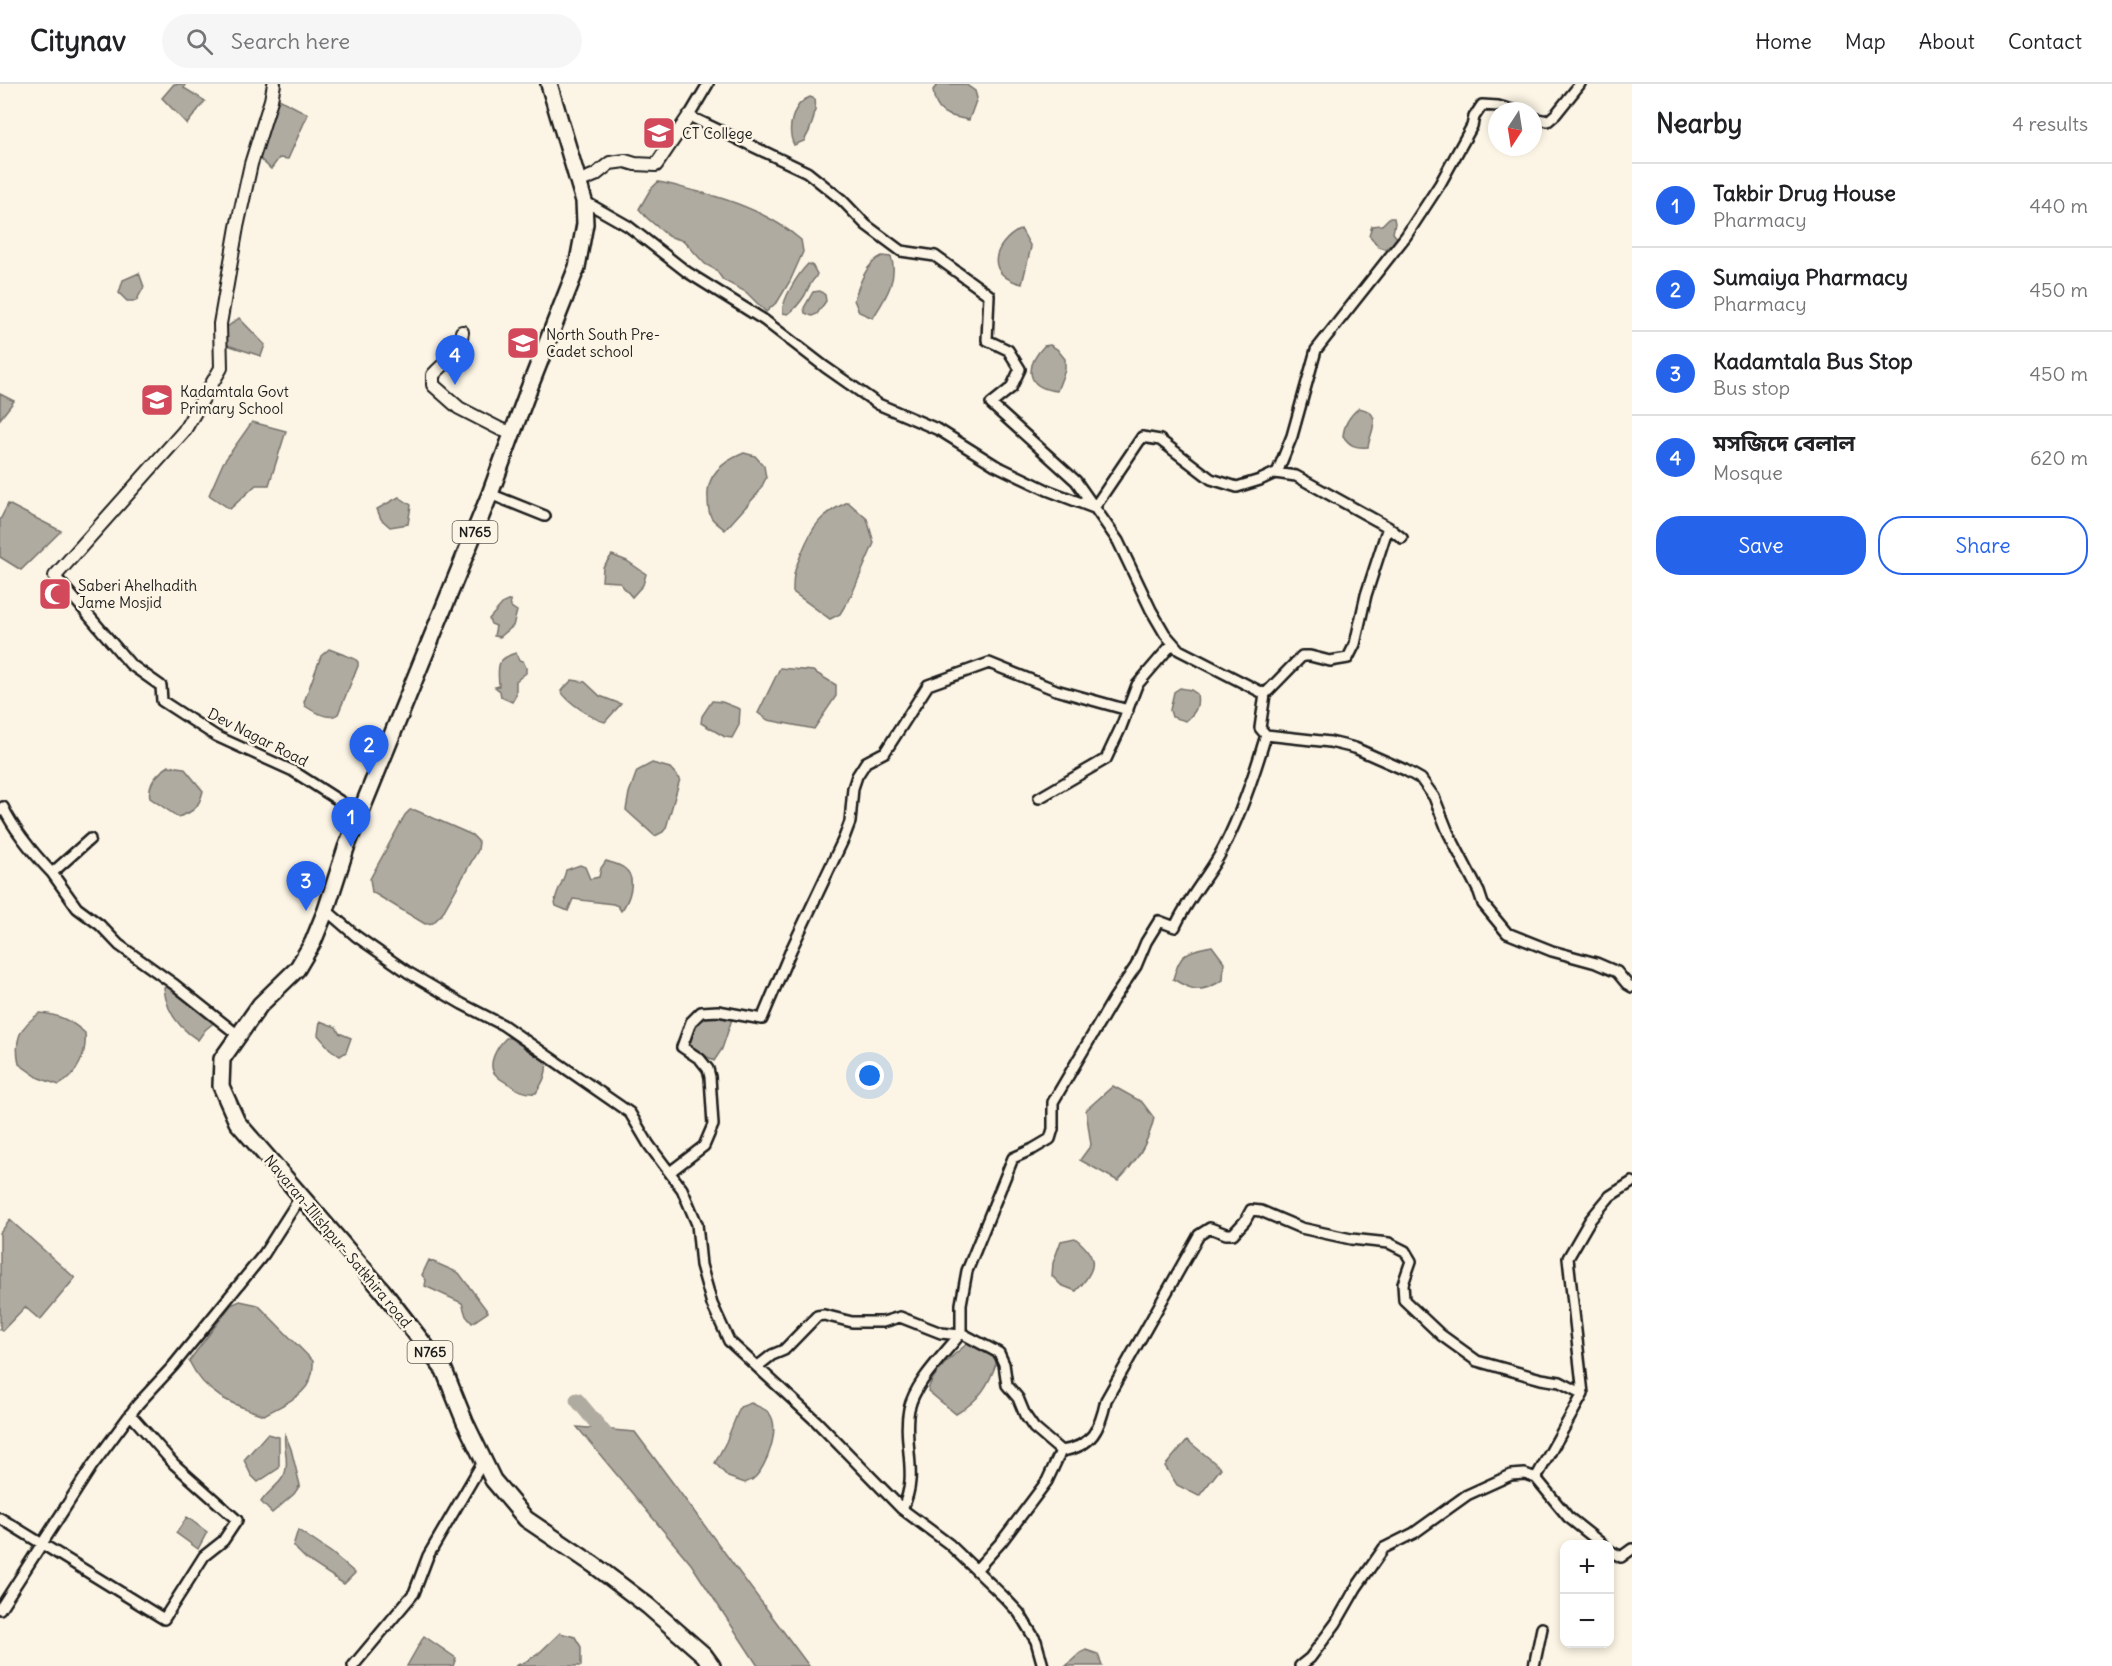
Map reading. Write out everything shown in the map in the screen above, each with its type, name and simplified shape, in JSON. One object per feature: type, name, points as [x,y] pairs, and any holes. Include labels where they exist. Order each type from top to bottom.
[{"type":"highway","name":"N765","points":[[326,910],[346,849],[490,494],[577,267],[585,224],[584,201],[549,84]]},
{"type":"highway","name":"Navaran-Illishpur- Satkhira road","points":[[326,910],[313,942],[297,969],[260,1005],[222,1059],[222,1086],[237,1122],[382,1290],[444,1370],[493,1480],[526,1519],[594,1565],[648,1606],[704,1655],[712,1666]]},
{"type":"street","points":[[55,576],[184,431],[221,368],[220,324],[237,227],[251,164],[274,84]]},
{"type":"street","points":[[578,182],[595,175],[610,163],[625,161],[634,164],[656,165],[708,84]]},
{"type":"street","points":[[1542,120],[1548,121],[1556,114],[1580,84]]},
{"type":"street","points":[[1277,473],[1292,436],[1316,350],[1406,236],[1440,183],[1472,126],[1474,117],[1482,105],[1488,105]]},
{"type":"street","points":[[689,116],[807,172],[842,201],[866,225],[901,251],[935,256],[989,295],[987,340],[1008,350],[1020,369],[1011,388],[991,404],[1076,481],[1118,541],[1151,610],[1179,651],[1265,693]]},
{"type":"street","points":[[584,201],[628,226],[687,272],[764,320],[825,368],[878,404],[939,430],[995,465],[1047,490],[1094,508]]},
{"type":"street","points":[[462,332],[460,344],[456,346],[451,360],[440,366],[433,375],[433,385],[459,408],[512,433]]},
{"type":"street","points":[[1094,508],[1142,437],[1160,440],[1211,479],[1237,487],[1277,473],[1296,476],[1389,527],[1402,538]]},
{"type":"street","points":[[490,494],[545,516]]},
{"type":"street","points":[[1389,527],[1366,595],[1355,645],[1348,658],[1330,661],[1302,656],[1265,693],[1260,728],[1266,735],[1330,742],[1355,748],[1421,779],[1434,797],[1448,832],[1483,904],[1507,933],[1540,947],[1596,963],[1617,972],[1632,987]]},
{"type":"street","name":"Dev Nagar Road","points":[[55,576],[130,664],[161,686],[162,701],[216,736],[293,771],[360,814]]},
{"type":"street","points":[[1039,798],[1106,759],[1137,685],[1173,643]]},
{"type":"street","points":[[670,1172],[704,1146],[713,1125],[708,1069],[700,1059],[682,1047],[691,1022],[701,1012],[718,1011],[762,1019],[791,950],[844,838],[850,822],[856,776],[866,762],[885,752],[928,685],[989,663],[1056,690],[1128,710]]},
{"type":"street","points":[[902,1509],[908,1498],[911,1484],[909,1407],[920,1383],[961,1334],[961,1304],[967,1271],[1013,1158],[1050,1139],[1053,1129],[1053,1102],[1113,1000],[1137,966],[1152,932],[1159,921],[1175,927],[1219,855],[1251,786],[1266,735]]},
{"type":"street","points":[[1,806],[8,819],[77,908],[100,925],[119,945],[175,985],[238,1035]]},
{"type":"street","points":[[52,873],[90,839]]},
{"type":"street","points":[[326,910],[356,936],[409,973],[503,1025],[630,1113],[682,1189],[697,1224],[701,1265],[712,1304],[729,1341],[816,1421],[902,1509],[949,1545],[1019,1613],[1036,1641],[1043,1666]]},
{"type":"street","points":[[1536,1478],[1583,1394],[1568,1258],[1590,1220],[1610,1196],[1632,1182]]},
{"type":"street","points":[[0,1609],[92,1466],[130,1414],[173,1366],[264,1254],[302,1196]]},
{"type":"street","points":[[758,1366],[772,1355],[784,1350],[817,1316],[824,1315],[852,1322],[883,1322],[900,1317],[941,1333],[961,1334],[999,1353],[1004,1364],[1007,1385],[1018,1398],[1025,1415],[1034,1428],[1061,1451],[1075,1449],[1092,1437],[1102,1418],[1106,1400],[1199,1235],[1210,1228],[1233,1234],[1251,1210],[1261,1211],[1301,1228],[1351,1239],[1389,1243],[1405,1251],[1411,1261],[1403,1284],[1404,1299],[1441,1335],[1477,1361],[1560,1382],[1583,1394]]},
{"type":"street","points":[[0,1518],[164,1619],[204,1556],[223,1541],[237,1520],[174,1464],[130,1414]]},
{"type":"street","points":[[976,1570],[1002,1541],[1047,1481],[1061,1451]]},
{"type":"street","points":[[353,1666],[357,1658],[414,1593],[428,1556],[484,1460]]},
{"type":"street","points":[[1300,1666],[1310,1658],[1336,1623],[1356,1588],[1384,1548],[1414,1533],[1467,1495],[1512,1475],[1525,1474],[1536,1478],[1568,1517],[1596,1540]]},
{"type":"street","points":[[1614,1553],[1622,1557],[1632,1549]]},
{"type":"street","points":[[1534,1666],[1542,1628]]},
{"type":"shaded area","points":[[174,84],[185,84],[184,88],[205,101],[187,124],[162,98]]},
{"type":"shaded area","points":[[938,84],[965,84],[975,91],[977,98],[969,120],[948,115],[939,109],[933,90]]},
{"type":"shaded area","points":[[275,97],[308,114],[288,159],[279,158],[271,169],[256,155]]},
{"type":"shaded area","points":[[810,97],[815,99],[811,126],[804,141],[794,145],[791,124],[795,111],[804,100]]},
{"type":"shaded area","points":[[658,182],[751,209],[777,223],[801,240],[803,252],[790,281],[778,301],[766,312],[746,292],[723,280],[716,270],[705,264],[684,241],[668,236],[639,209],[650,190]]},
{"type":"shaded area","points":[[1389,218],[1394,218],[1393,233],[1398,239],[1385,249],[1379,247],[1369,235],[1372,226],[1382,225]]},
{"type":"shaded area","points":[[1021,229],[1031,247],[1022,284],[1002,274],[997,267],[996,259],[1004,243]]},
{"type":"shaded area","points":[[882,256],[891,257],[892,281],[873,318],[859,312],[854,300],[867,269]]},
{"type":"shaded area","points":[[808,264],[812,265],[817,274],[815,278],[797,306],[788,314],[783,313],[788,294]]},
{"type":"shaded area","points":[[139,273],[144,287],[136,301],[127,301],[119,293],[123,280]]},
{"type":"shaded area","points":[[820,291],[825,295],[826,301],[817,314],[812,316],[805,313],[804,308],[813,292]]},
{"type":"shaded area","points":[[239,318],[265,345],[261,356],[224,344],[226,328]]},
{"type":"shaded area","points":[[1050,345],[1057,349],[1065,359],[1065,370],[1057,391],[1039,386],[1031,375],[1031,368],[1038,354],[1044,346]]},
{"type":"shaded area","points":[[0,394],[14,401],[0,419]]},
{"type":"shaded area","points":[[1359,408],[1367,410],[1374,418],[1368,447],[1353,446],[1343,436],[1348,420]]},
{"type":"shaded area","points":[[252,422],[286,431],[269,485],[256,485],[230,509],[209,495],[223,463]]},
{"type":"shaded area","points":[[744,453],[755,456],[764,466],[766,478],[759,492],[725,530],[712,519],[709,512],[708,490],[713,475],[723,464]]},
{"type":"shaded area","points":[[399,497],[411,505],[408,524],[390,527],[381,519],[377,509]]},
{"type":"shaded area","points":[[848,502],[867,519],[874,543],[852,594],[840,614],[830,619],[793,592],[794,575],[814,527],[824,516]]},
{"type":"shaded area","points":[[8,504],[61,531],[21,570],[0,557],[0,520]]},
{"type":"shaded area","points":[[612,555],[627,561],[646,574],[643,585],[632,597],[619,582],[602,581],[603,567]]},
{"type":"shaded area","points":[[510,600],[511,607],[517,611],[513,626],[500,637],[494,636],[496,626],[491,624],[489,619],[503,603]]},
{"type":"shaded area","points":[[329,649],[358,662],[338,714],[330,717],[313,711],[305,706],[304,702],[321,656]]},
{"type":"shaded area","points":[[516,653],[519,660],[523,661],[526,673],[516,681],[516,695],[512,702],[501,697],[500,691],[495,687],[499,686],[498,669],[501,661]]},
{"type":"shaded area","points":[[780,668],[813,671],[836,685],[836,696],[814,729],[768,720],[758,713]]},
{"type":"shaded area","points":[[572,680],[585,682],[600,696],[621,704],[605,722],[594,718],[574,705],[561,691]]},
{"type":"shaded area","points":[[1180,688],[1197,694],[1196,709],[1186,721],[1172,717],[1170,710],[1174,692]]},
{"type":"shaded area","points":[[712,701],[740,709],[739,725],[732,738],[725,737],[701,723],[702,716]]},
{"type":"shaded area","points":[[652,763],[670,768],[680,779],[666,828],[655,836],[626,810],[637,771]]},
{"type":"shaded area","points":[[169,766],[184,768],[203,791],[195,808],[178,817],[150,798],[152,783],[157,775]]},
{"type":"shaded area","points":[[410,810],[415,810],[472,835],[479,842],[478,850],[442,914],[433,923],[425,924],[372,892],[370,879],[405,815]]},
{"type":"shaded area","points":[[606,861],[622,867],[631,878],[631,890],[621,911],[613,904],[573,899],[568,911],[556,906],[556,898],[566,870],[580,865],[585,867],[590,879],[599,877]]},
{"type":"shaded area","points":[[1212,946],[1224,962],[1223,980],[1209,987],[1198,989],[1173,979],[1178,964],[1185,955]]},
{"type":"shaded area","points":[[168,985],[217,1020],[205,1030],[198,1040],[179,1024],[167,1004],[164,988]]},
{"type":"shaded area","points":[[40,1013],[64,1019],[85,1033],[83,1056],[80,1063],[66,1081],[59,1085],[39,1078],[19,1064],[17,1048],[20,1035],[27,1023]]},
{"type":"shaded area","points":[[715,1013],[733,1016],[722,1049],[714,1061],[688,1045],[687,1040],[699,1018]]},
{"type":"shaded area","points":[[320,1021],[336,1027],[339,1033],[351,1038],[346,1052],[340,1056],[330,1049],[318,1035]]},
{"type":"shaded area","points":[[506,1038],[512,1038],[546,1060],[544,1077],[536,1093],[519,1090],[494,1072],[492,1062],[499,1046]]},
{"type":"shaded area","points":[[1113,1086],[1142,1102],[1154,1118],[1140,1152],[1118,1181],[1080,1160],[1091,1145],[1086,1110]]},
{"type":"shaded area","points":[[10,1220],[75,1278],[40,1320],[25,1307],[2,1331],[0,1329],[0,1233]]},
{"type":"shaded area","points":[[1075,1238],[1092,1258],[1088,1277],[1076,1291],[1061,1285],[1052,1276],[1053,1263],[1061,1241]]},
{"type":"shaded area","points":[[429,1260],[459,1273],[488,1312],[472,1323],[466,1316],[462,1303],[425,1286],[426,1280],[422,1275]]},
{"type":"shaded area","points":[[240,1301],[258,1305],[313,1361],[310,1381],[305,1389],[291,1401],[264,1415],[240,1407],[211,1390],[195,1372],[189,1361],[231,1305]]},
{"type":"shaded area","points":[[968,1343],[983,1349],[997,1361],[982,1392],[971,1404],[956,1414],[928,1391],[938,1371]]},
{"type":"shaded area","points":[[751,1403],[768,1412],[774,1427],[768,1457],[758,1474],[745,1483],[728,1477],[715,1463],[740,1407]]},
{"type":"shaded area","points":[[577,1427],[635,1432],[809,1666],[758,1666],[691,1564]]},
{"type":"shaded area","points":[[267,1434],[279,1437],[279,1468],[258,1482],[251,1475],[244,1460]]},
{"type":"shaded area","points":[[285,1434],[300,1485],[294,1494],[272,1513],[261,1502],[285,1473]]},
{"type":"shaded area","points":[[1187,1440],[1221,1468],[1199,1496],[1177,1485],[1165,1466]]},
{"type":"shaded area","points":[[187,1517],[207,1532],[198,1549],[176,1533]]},
{"type":"shaded area","points":[[298,1530],[332,1553],[355,1573],[344,1584],[306,1559],[293,1546]]},
{"type":"shaded area","points":[[560,1633],[575,1637],[581,1647],[581,1666],[515,1666],[538,1654]]},
{"type":"shaded area","points":[[424,1636],[456,1658],[453,1666],[407,1666]]},
{"type":"shaded area","points":[[1086,1650],[1098,1654],[1102,1666],[1066,1666],[1080,1653]]},
{"type":"waterway","points":[[577,1400],[613,1443]]},
{"type":"place","name":"CT College","points":[[659,133]]},
{"type":"place","name":"North South Pre- Cadet school","points":[[523,343]]},
{"type":"place","name":"মসজিদে বেলাল","points":[[455,385]]},
{"type":"place","name":"Kadamtala Govt Primary School","points":[[157,400]]},
{"type":"place","name":"Saberi Ahelhadith Jame Mosjid","points":[[55,594]]},
{"type":"place","name":"Sumaiya Pharmacy","points":[[369,775]]},
{"type":"place","name":"Takbir Drug House","points":[[351,847]]},
{"type":"place","name":"Kadamtala Bus Stop","points":[[306,911]]}]
